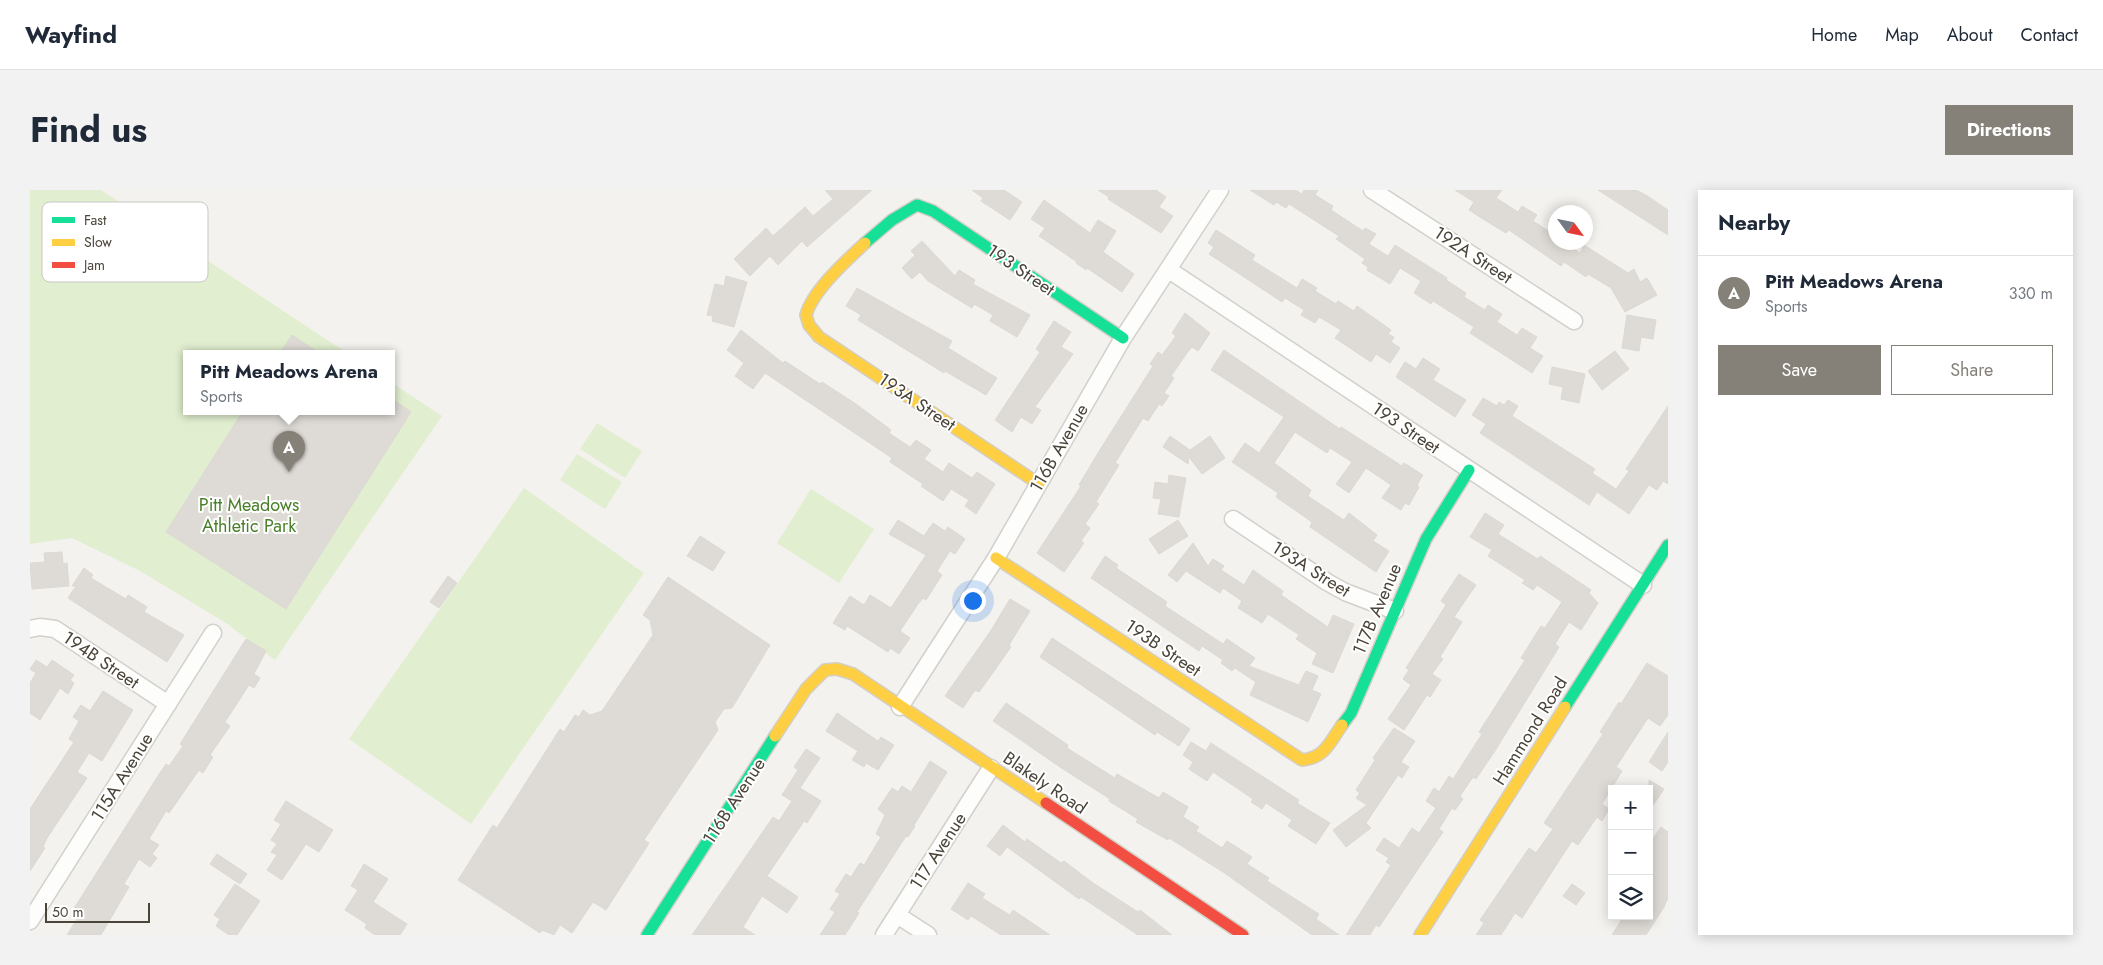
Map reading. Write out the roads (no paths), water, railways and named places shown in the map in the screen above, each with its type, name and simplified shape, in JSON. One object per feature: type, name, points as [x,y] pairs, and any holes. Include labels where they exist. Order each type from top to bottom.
[{"type":"street","name":"116B Avenue","points":[[900,707],[996,558],[1123,338],[1169,270],[1219,190]]},
{"type":"street","name":"192A Street","points":[[1372,190],[1574,321]]},
{"type":"street","name":"193 Street","points":[[917,205],[933,211],[1123,338]]},
{"type":"street","name":"193A Street","points":[[917,205],[902,212],[864,244],[822,289],[806,312],[811,330],[1038,484]]},
{"type":"street","name":"193 Street","points":[[1169,270],[1643,585]]},
{"type":"street","name":"117B Avenue","points":[[1314,759],[1328,747],[1351,713],[1426,539],[1469,470]]},
{"type":"street","name":"193A Street","points":[[1232,518],[1327,582],[1345,592],[1395,611]]},
{"type":"street","name":"Hammond Road","points":[[1420,935],[1668,546]]},
{"type":"street","name":"193B Street","points":[[996,558],[1294,756],[1302,760],[1314,759]]},
{"type":"street","name":"194B Street","points":[[30,629],[40,627],[55,629],[168,704]]},
{"type":"street","name":"115A Avenue","points":[[30,921],[213,633]]},
{"type":"street","name":"Blakely Road","points":[[825,670],[837,669],[853,674],[1243,935]]},
{"type":"street","name":"116B Avenue","points":[[647,935],[806,690],[825,670]]},
{"type":"street","name":"117 Avenue","points":[[884,935],[991,768]]},
{"type":"street","points":[[897,915],[928,935]]},
{"type":"place","name":"Pitt Meadows Arena","points":[[289,472]]},
{"type":"park label","name":"Pitt Meadows Athletic Park","points":[[249,515]]}]
